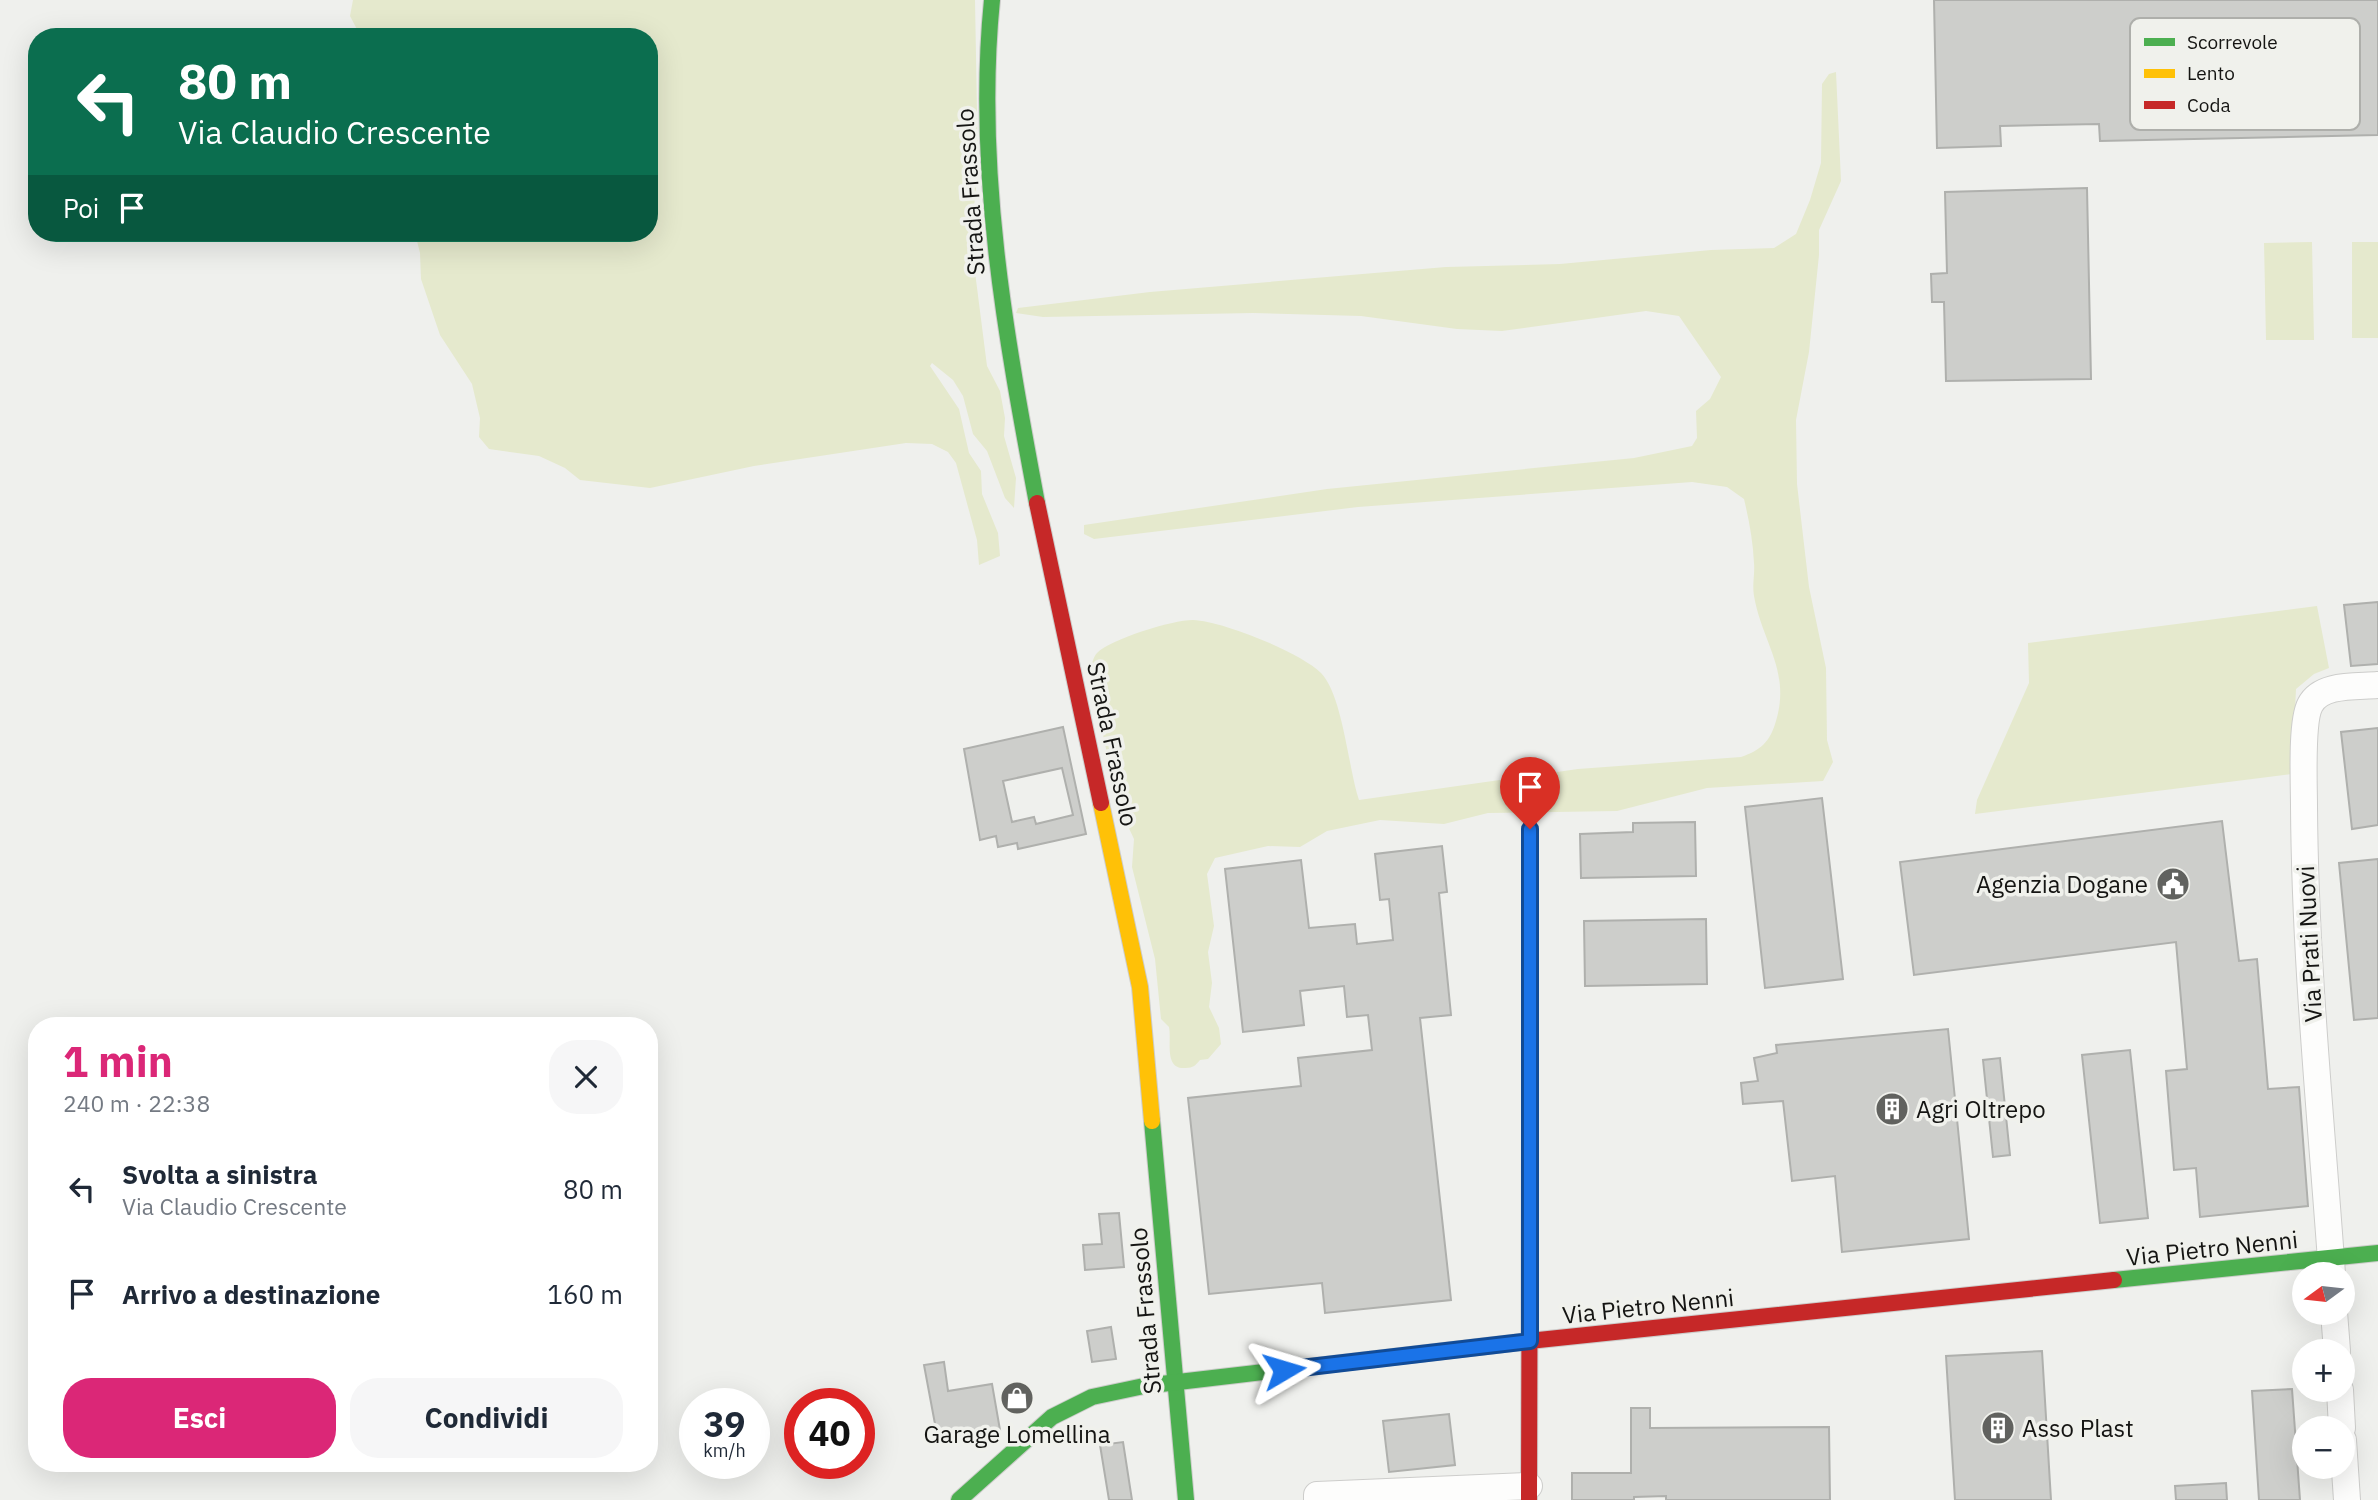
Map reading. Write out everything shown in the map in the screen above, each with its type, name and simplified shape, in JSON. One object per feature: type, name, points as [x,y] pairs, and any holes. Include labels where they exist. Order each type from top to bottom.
[{"type":"street","name":"Strada Frassolo","points":[[992,0],[986,59],[988,139],[996,264],[1005,334],[1041,523],[1140,987],[1186,1500]]},
{"type":"street","name":"Via Prati Nuovi","points":[[2331,1262],[2305,869],[2304,767],[2307,719],[2308,707],[2316,695],[2332,689],[2378,685]]},
{"type":"street","points":[[1317,1500],[1317,1495],[1529,1493],[1530,829]]},
{"type":"street","name":"Via Pietro Nenni","points":[[2345,1262],[2378,1253]]},
{"type":"street","name":"Via Pietro Nenni","points":[[959,1500],[1052,1417],[1092,1398],[1174,1382],[1530,1341],[2292,1270]]},
{"type":"street","points":[[2346,1479],[2347,1500]]},
{"type":"green space","points":[[353,0],[975,0],[978,169],[973,217],[975,272],[987,366],[1000,391],[1005,418],[1004,436],[1016,478],[1014,508],[1005,498],[987,451],[973,434],[963,396],[953,380],[932,363],[930,366],[959,409],[969,453],[981,471],[982,494],[998,533],[1000,556],[979,565],[977,540],[956,463],[948,452],[932,444],[906,443],[754,466],[650,488],[580,480],[565,468],[539,456],[489,449],[479,437],[480,418],[472,384],[440,335],[421,279],[417,242],[658,242],[658,28],[356,28],[350,16]]},
{"type":"green space","points":[[1836,72],[1841,181],[1819,230],[1809,352],[1796,420],[1797,484],[1809,587],[1826,668],[1827,740],[1833,762],[1823,781],[1707,788],[1617,811],[1488,813],[1444,824],[1380,820],[1327,831],[1300,847],[1268,846],[1215,858],[1207,874],[1214,926],[1208,952],[1212,983],[1209,1007],[1219,1028],[1221,1044],[1208,1059],[1200,1060],[1192,1067],[1179,1067],[1174,1064],[1170,1053],[1169,1027],[1161,1019],[1155,959],[1132,867],[1134,839],[1119,807],[1089,672],[1096,655],[1104,648],[1142,631],[1193,620],[1241,632],[1296,656],[1321,673],[1335,698],[1359,800],[1578,769],[1741,757],[1764,744],[1774,728],[1780,703],[1778,672],[1754,596],[1753,547],[1744,499],[1727,487],[1692,482],[1358,507],[1094,539],[1084,534],[1084,525],[1327,489],[1634,458],[1692,446],[1697,438],[1696,411],[1710,399],[1721,377],[1679,316],[1646,311],[1502,331],[1457,329],[1361,316],[1253,313],[1043,317],[1016,313],[1018,308],[1150,292],[1446,267],[1560,264],[1711,250],[1774,248],[1796,234],[1810,200],[1821,163],[1822,84],[1829,74]]},
{"type":"green space","points":[[2312,242],[2314,340],[2266,340],[2264,243]]},
{"type":"green space","points":[[2352,242],[2378,242],[2378,338],[2352,338]]},
{"type":"green space","points":[[2317,606],[2329,668],[2314,674],[2296,689],[2292,774],[1975,814],[1977,800],[2029,683],[2028,643]]},
{"type":"building","points":[[1934,0],[2378,0],[2378,135],[2100,141],[2099,124],[2000,126],[2001,146],[1937,148]]},
{"type":"building","points":[[2087,188],[2091,379],[1946,381],[1944,302],[1932,302],[1931,274],[1947,273],[1945,192]]},
{"type":"building","points":[[2378,602],[2378,664],[2351,666],[2344,605]]},
{"type":"building","points":[[1063,727],[1086,834],[1018,849],[1017,843],[998,847],[996,836],[980,840],[964,749]],"holes":[[[1062,768],[1073,815],[1036,824],[1034,817],[1012,822],[1003,781]]]},
{"type":"building","points":[[2378,728],[2378,825],[2352,829],[2341,732]]},
{"type":"building","points":[[1822,798],[1843,979],[1765,988],[1745,807]]},
{"type":"building","points":[[2222,821],[2239,961],[2257,959],[2268,1089],[2299,1087],[2308,1206],[2200,1217],[2196,1168],[2174,1170],[2166,1071],[2187,1069],[2176,942],[1914,975],[1900,862]]},
{"type":"building","points":[[1695,822],[1696,876],[1581,878],[1580,834],[1633,832],[1633,823]]},
{"type":"building","points":[[1442,846],[1447,892],[1439,893],[1451,1015],[1420,1018],[1451,1300],[1325,1313],[1322,1283],[1209,1294],[1188,1098],[1301,1086],[1298,1058],[1372,1050],[1368,1015],[1347,1017],[1344,986],[1300,991],[1304,1025],[1243,1032],[1225,869],[1301,860],[1309,928],[1355,924],[1357,944],[1393,940],[1389,899],[1380,900],[1375,854]]},
{"type":"building","points":[[2378,859],[2378,1018],[2354,1020],[2339,863]]},
{"type":"building","points":[[1706,919],[1707,984],[1585,986],[1584,921]]},
{"type":"building","name":"Agri Oltrepo","points":[[1948,1029],[1969,1239],[1842,1252],[1835,1176],[1792,1181],[1783,1101],[1743,1104],[1741,1083],[1758,1081],[1754,1058],[1777,1053],[1776,1045]]},
{"type":"building","points":[[2130,1050],[2148,1218],[2100,1223],[2082,1055]]},
{"type":"building","points":[[2000,1058],[2010,1155],[1993,1157],[1983,1060]]},
{"type":"building","points":[[1119,1213],[1124,1267],[1085,1270],[1083,1245],[1102,1244],[1099,1214]]},
{"type":"building","points":[[1111,1327],[1116,1359],[1092,1362],[1087,1331]]},
{"type":"building","name":"Asso Plast","points":[[2042,1351],[2051,1500],[1955,1500],[1946,1356]]},
{"type":"building","points":[[944,1362],[948,1391],[992,1384],[1000,1430],[938,1440],[924,1365]]},
{"type":"building","points":[[2292,1389],[2292,1479],[2298,1479],[2300,1500],[2259,1500],[2252,1391]]},
{"type":"building","points":[[1631,1408],[1650,1408],[1650,1428],[1829,1427],[1830,1500],[1666,1500],[1666,1496],[1634,1497],[1634,1500],[1572,1500],[1572,1473],[1631,1473]]},
{"type":"building","points":[[1449,1414],[1455,1465],[1389,1472],[1383,1421]]},
{"type":"building","points":[[1123,1442],[1132,1500],[1109,1500],[1100,1445]]},
{"type":"building","points":[[2226,1483],[2227,1500],[2176,1500],[2175,1486]]},
{"type":"traffic: fast","points":[[992,0],[988,127],[996,253],[1037,503]]},
{"type":"traffic: fast","points":[[1530,829],[1530,1128]]},
{"type":"traffic: fast","points":[[1152,1121],[1186,1500]]},
{"type":"traffic: fast","points":[[2114,1280],[2378,1253]]},
{"type":"traffic: fast","points":[[959,1500],[1052,1417],[1092,1397],[1144,1386],[1529,1341]]},
{"type":"traffic: slow","points":[[1101,803],[1140,987],[1152,1121]]},
{"type":"traffic: jam","points":[[1037,503],[1101,803]]},
{"type":"traffic: jam","points":[[1529,1500],[1530,1128]]},
{"type":"traffic: jam","points":[[1529,1341],[2114,1280]]},
{"type":"place","name":"Agenzia Dogane","points":[[2173,884]]},
{"type":"place","name":"Agri Oltrepo","points":[[1892,1109]]},
{"type":"place","name":"Garage Lomellina","points":[[1017,1398]]},
{"type":"place","name":"Asso Plast","points":[[1998,1428]]},
{"type":"route","points":[[1284,1370],[1530,1341],[1530,829]]}]
